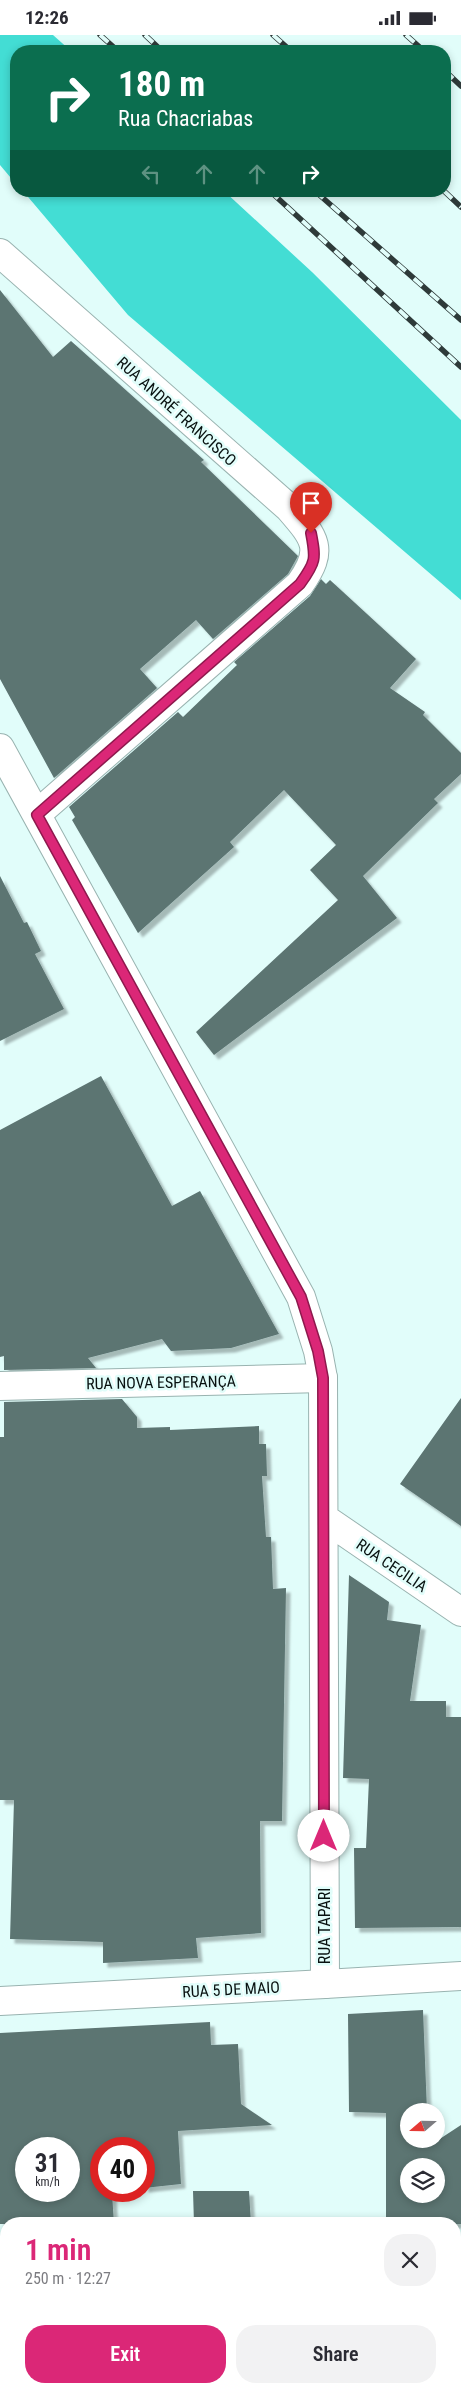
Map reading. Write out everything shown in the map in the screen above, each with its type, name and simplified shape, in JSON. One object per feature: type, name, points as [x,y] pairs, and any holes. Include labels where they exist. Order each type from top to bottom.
[{"type":"street","name":"RUA ANDRÉ FRANCISCO","points":[[0,253],[289,508],[311,533],[316,556],[310,570],[300,584],[37,815]]},
{"type":"street","name":"RUA TAPARI","points":[[0,748],[301,1297],[318,1351],[323,1378],[325,1984]]},
{"type":"street","name":"RUA NOVA ESPERANÇA","points":[[0,1386],[323,1378]]},
{"type":"street","name":"RUA CECILIA","points":[[324,1518],[461,1612]]},
{"type":"street","name":"RUA 5 DE MAIO","points":[[0,2001],[461,1976]]},
{"type":"shaded area","points":[[0,35],[53,35],[64,45],[10,45],[10,177],[0,165]]},
{"type":"shaded area","points":[[28,197],[231,197],[312,272],[461,420],[461,600],[128,315]]},
{"type":"building","points":[[0,290],[53,357],[71,341],[204,460],[201,462],[298,556],[288,574],[213,639],[196,620],[140,669],[157,688],[54,778],[0,679]]},
{"type":"building","points":[[321,579],[326,584],[330,580],[416,659],[390,688],[425,712],[423,715],[461,753],[461,774],[434,799],[438,803],[363,876],[397,918],[214,1055],[196,1032],[338,900],[310,870],[336,845],[284,790],[230,842],[234,847],[138,933],[72,820],[75,817],[69,807],[178,712],[183,717],[237,665],[234,662],[310,596]]},
{"type":"building","points":[[0,876],[24,923],[27,922],[41,951],[35,954],[64,1009],[0,1041]]},
{"type":"building","points":[[101,1076],[172,1206],[200,1191],[279,1334],[231,1348],[171,1351],[162,1339],[88,1358],[96,1368],[4,1370],[4,1356],[0,1357],[0,1130]]},
{"type":"building","points":[[461,1398],[461,1526],[400,1484]]},
{"type":"building","points":[[122,1399],[137,1417],[137,1428],[170,1427],[170,1430],[259,1426],[259,1444],[266,1444],[267,1476],[262,1476],[266,1537],[271,1537],[273,1589],[286,1588],[282,1821],[260,1821],[261,1933],[196,1938],[198,1958],[103,1963],[103,1942],[10,1939],[14,1800],[0,1800],[0,1437],[4,1437],[4,1402]]},
{"type":"building","points":[[349,1575],[389,1602],[387,1620],[421,1625],[410,1701],[446,1701],[446,1717],[461,1717],[461,1927],[355,1928],[354,1848],[366,1848],[369,1779],[343,1778]]},
{"type":"building","points":[[423,2010],[427,2103],[400,2103],[400,2148],[445,2148],[445,2136],[461,2125],[461,2217],[386,2217],[386,2113],[349,2112],[348,2014]]},
{"type":"building","points":[[210,2022],[211,2045],[238,2044],[241,2104],[272,2125],[178,2131],[181,2184],[155,2187],[155,2137],[90,2137],[90,2202],[113,2202],[114,2217],[0,2217],[0,2033]]},
{"type":"building","points":[[193,2191],[249,2191],[251,2217],[194,2217]]},
{"type":"railway","points":[[100,35],[111,45]]},
{"type":"railway","points":[[145,35],[156,45]]},
{"type":"railway","points":[[273,35],[284,45]]},
{"type":"railway","points":[[406,35],[417,45]]},
{"type":"railway","points":[[451,77],[461,86]]},
{"type":"railway","points":[[277,197],[461,367]]},
{"type":"railway","points":[[322,197],[461,320]]},
{"type":"railway","points":[[450,197],[461,207]]},
{"type":"route","points":[[311,533],[316,556],[310,570],[300,584],[37,815],[301,1297],[310,1322],[323,1378],[324,1836]]}]
